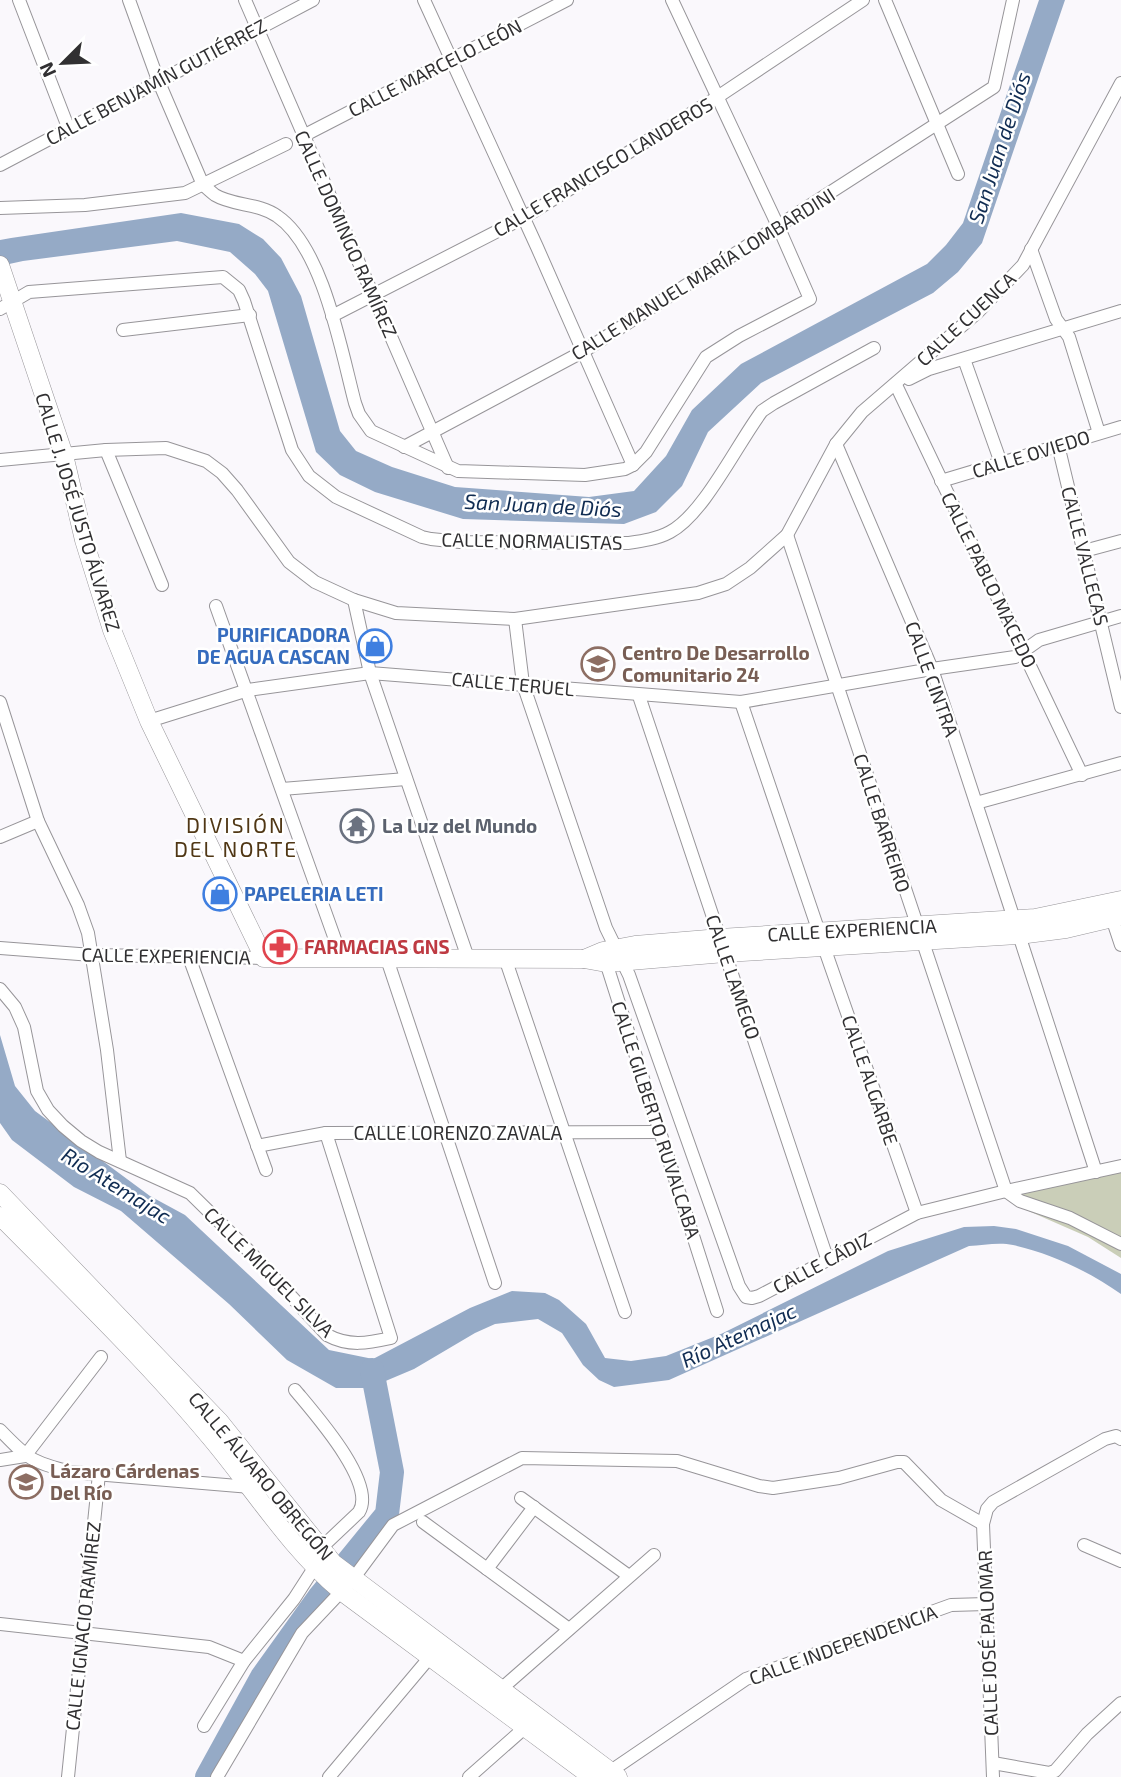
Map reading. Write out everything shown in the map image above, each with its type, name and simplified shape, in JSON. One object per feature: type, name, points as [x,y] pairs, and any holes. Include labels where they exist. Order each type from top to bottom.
[{"type":"street","points":[[19,0],[68,127]]},
{"type":"street","points":[[128,0],[158,80],[203,185],[217,196],[267,211],[283,221],[302,244],[327,292],[359,414],[371,431],[448,468],[470,472],[585,475],[616,471],[633,465],[646,452],[706,357],[739,336],[810,299],[671,0]]},
{"type":"street","name":"CALLE DOMINGO RAMÍREZ","points":[[245,0],[448,468]]},
{"type":"street","name":"CALLE BENJAMÍN GUTIÉRREZ","points":[[0,165],[313,0]]},
{"type":"street","points":[[424,0],[633,465]]},
{"type":"street","name":"CALLE MARCELO LEÓN","points":[[303,136],[567,0]]},
{"type":"street","name":"CALLE FRANCISCO LANDEROS","points":[[332,316],[523,218],[716,98],[863,0]]},
{"type":"street","points":[[885,0],[958,174]]},
{"type":"street","name":"CALLE MANUEL MARÍA LOMBARDINI","points":[[404,447],[584,351],[994,87],[1013,0]]},
{"type":"street","name":"CALLE CUENCA","points":[[787,535],[836,444],[862,412],[896,385],[1002,289],[1023,265],[1121,83]]},
{"type":"street","points":[[0,208],[91,205],[185,194],[286,144]]},
{"type":"street","points":[[1031,249],[1056,319],[1069,337],[1098,433]]},
{"type":"street","name":"CALLE J. JOSÉ JUSTO ÁLVAREZ","points":[[0,265],[7,301],[64,454],[83,540],[112,630],[149,721],[264,958]]},
{"type":"street","name":"CALLE NORMALISTAS","points":[[7,301],[29,292],[223,277],[239,290],[250,316],[292,450],[309,476],[336,498],[422,537],[460,542],[628,543],[651,540],[670,532],[699,507],[762,411],[874,348]]},
{"type":"street","points":[[896,385],[929,369],[1121,311]]},
{"type":"street","points":[[123,330],[250,316]]},
{"type":"street","points":[[964,359],[1001,463]]},
{"type":"street","name":"CALLE PABLO MACEDO","points":[[896,385],[1082,775]]},
{"type":"street","name":"CALLE OVIEDO","points":[[942,481],[1121,427]]},
{"type":"street","name":"CALLE CINTRA","points":[[836,444],[932,669],[1096,1172]]},
{"type":"street","name":"CALLE VALLECAS","points":[[1058,445],[1121,707]]},
{"type":"street","points":[[0,460],[106,450],[166,448],[206,461],[222,473],[237,490],[289,562],[316,582],[354,600],[396,613],[515,619],[698,593],[726,584],[787,535]]},
{"type":"street","points":[[106,450],[162,585]]},
{"type":"street","name":"CALLE BARREIRO","points":[[787,535],[1006,1191]]},
{"type":"street","points":[[1084,551],[1121,541]]},
{"type":"street","points":[[354,600],[370,673],[468,958]]},
{"type":"street","points":[[216,606],[342,959]]},
{"type":"street","name":"CALLE TERUEL","points":[[149,721],[247,690],[370,673],[741,702],[1007,659],[1024,652],[1039,640],[1121,616]]},
{"type":"street","name":"CALLE GILBERTO RUVALCABA","points":[[515,619],[523,684],[606,928],[660,1132],[717,1311]]},
{"type":"street","name":"CALLE LAMEGO","points":[[639,696],[827,1258]]},
{"type":"street","points":[[0,702],[38,821],[78,905],[88,933],[107,1050],[120,1161]]},
{"type":"street","name":"CALLE ALGARBE","points":[[741,702],[917,1213]]},
{"type":"street","points":[[976,803],[1121,763]]},
{"type":"street","points":[[282,789],[407,779]]},
{"type":"street","points":[[0,837],[38,821]]},
{"type":"street","points":[[1115,909],[1121,945]]},
{"type":"street","name":"CALLE EXPERIENCIA","points":[[0,948],[92,955],[190,957],[584,959],[722,945],[1016,927],[1066,929],[1115,909]]},
{"type":"street","name":"CALLE CÁDIZ","points":[[612,956],[746,1297],[759,1296],[917,1213],[1121,1166]]},
{"type":"street","points":[[190,957],[266,1170]]},
{"type":"street","points":[[505,958],[625,1312]]},
{"type":"street","points":[[387,959],[495,1283]]},
{"type":"street","name":"CALLE MIGUEL SILVA","points":[[0,989],[15,1007],[24,1027],[37,1091],[48,1110],[81,1141],[190,1193],[244,1245],[327,1335],[339,1342],[353,1344],[391,1338],[326,1133]]},
{"type":"street","name":"CALLE LORENZO ZAVALA","points":[[257,1146],[326,1133],[660,1132]]},
{"type":"street","points":[[1006,1191],[1020,1201],[1070,1218],[1121,1244]]},
{"type":"street","name":"CALLE ÁLVARO OBREGÓN","points":[[0,1193],[219,1421],[275,1489],[321,1562]]},
{"type":"street","name":"CALLE ÁLVARO OBREGÓN","points":[[0,1216],[131,1350],[209,1435],[250,1488],[321,1562],[430,1657],[610,1775]]},
{"type":"street","points":[[0,1460],[25,1456],[101,1357]]},
{"type":"street","points":[[204,1726],[244,1661],[363,1506],[363,1493],[356,1474],[329,1431],[295,1390]]},
{"type":"street","points":[[0,1430],[25,1456],[40,1465],[71,1472],[275,1489]]},
{"type":"street","name":"CALLE JOSÉ PALOMAR","points":[[993,1777],[983,1524],[987,1509],[993,1502],[1105,1439],[1119,1438]]},
{"type":"street","points":[[217,1777],[302,1633],[393,1525],[522,1458],[677,1461],[773,1488],[839,1478],[904,1462],[941,1500],[983,1524]]},
{"type":"street","name":"CALLE IGNACIO RAMÍREZ","points":[[68,1777],[99,1474]]},
{"type":"street","points":[[521,1498],[629,1576]]},
{"type":"street","points":[[487,1569],[534,1507]]},
{"type":"street","points":[[423,1522],[569,1629]]},
{"type":"street","points":[[1084,1545],[1121,1561]]},
{"type":"street","points":[[501,1689],[654,1555]]},
{"type":"street","name":"CALLE ÁLVARO OBREGÓN","points":[[345,1583],[501,1689],[531,1722],[592,1777]]},
{"type":"street","name":"CALLE INDEPENDENCIA","points":[[610,1775],[746,1679],[951,1605],[986,1604]]},
{"type":"street","points":[[0,1624],[209,1647],[244,1661]]},
{"type":"street","points":[[329,1777],[430,1657]]},
{"type":"street","points":[[993,1763],[1049,1773],[1055,1771],[1087,1734],[1121,1703]]},
{"type":"street","points":[[472,1776],[531,1722]]},
{"type":"green space","points":[[1121,1166],[1121,1258],[1088,1237],[1024,1209],[1006,1191]]},
{"type":"water","name":"San Juan de Diós","points":[[1039,0],[1065,0],[982,243],[958,272],[933,293],[761,383],[708,432],[682,486],[656,512],[624,524],[463,519],[375,492],[340,475],[316,452],[268,291],[255,274],[230,252],[177,241],[0,266],[0,240],[11,238],[181,213],[239,224],[263,239],[281,258],[301,296],[340,431],[356,451],[392,467],[455,487],[589,497],[634,491],[666,456],[692,410],[741,364],[927,264],[946,245],[963,223]]},
{"type":"water","name":"Río Atemajac","points":[[0,1035],[15,1086],[35,1111],[150,1196],[185,1215],[329,1350],[373,1359],[470,1308],[512,1291],[545,1293],[559,1300],[586,1324],[605,1358],[631,1361],[666,1356],[721,1334],[888,1251],[964,1227],[994,1226],[1016,1229],[1068,1246],[1121,1274],[1121,1294],[1083,1271],[1027,1248],[1008,1244],[969,1246],[669,1380],[614,1387],[599,1380],[583,1365],[562,1333],[538,1319],[495,1324],[414,1369],[369,1388],[336,1388],[287,1360],[229,1304],[121,1211],[74,1187],[12,1140],[0,1123]]},
{"type":"waterway","points":[[207,1777],[262,1677],[320,1596],[387,1514],[392,1472],[372,1370]]},
{"type":"place","name":"PURIFICADORA DE AGUA CASCAN","points":[[375,646]]},
{"type":"place","name":"Centro De Desarrollo Comunitario 24","points":[[598,664]]},
{"type":"place","name":"La Luz del Mundo","points":[[357,826]]},
{"type":"place","name":"PAPELERIA LETI","points":[[220,894]]},
{"type":"place","name":"FARMACIAS GNS","points":[[280,947]]},
{"type":"place","name":"Lázaro Cárdenas Del Río","points":[[26,1482]]},
{"type":"district","name":"DIVISIÓN DEL NORTE","points":[[236,838]]}]
